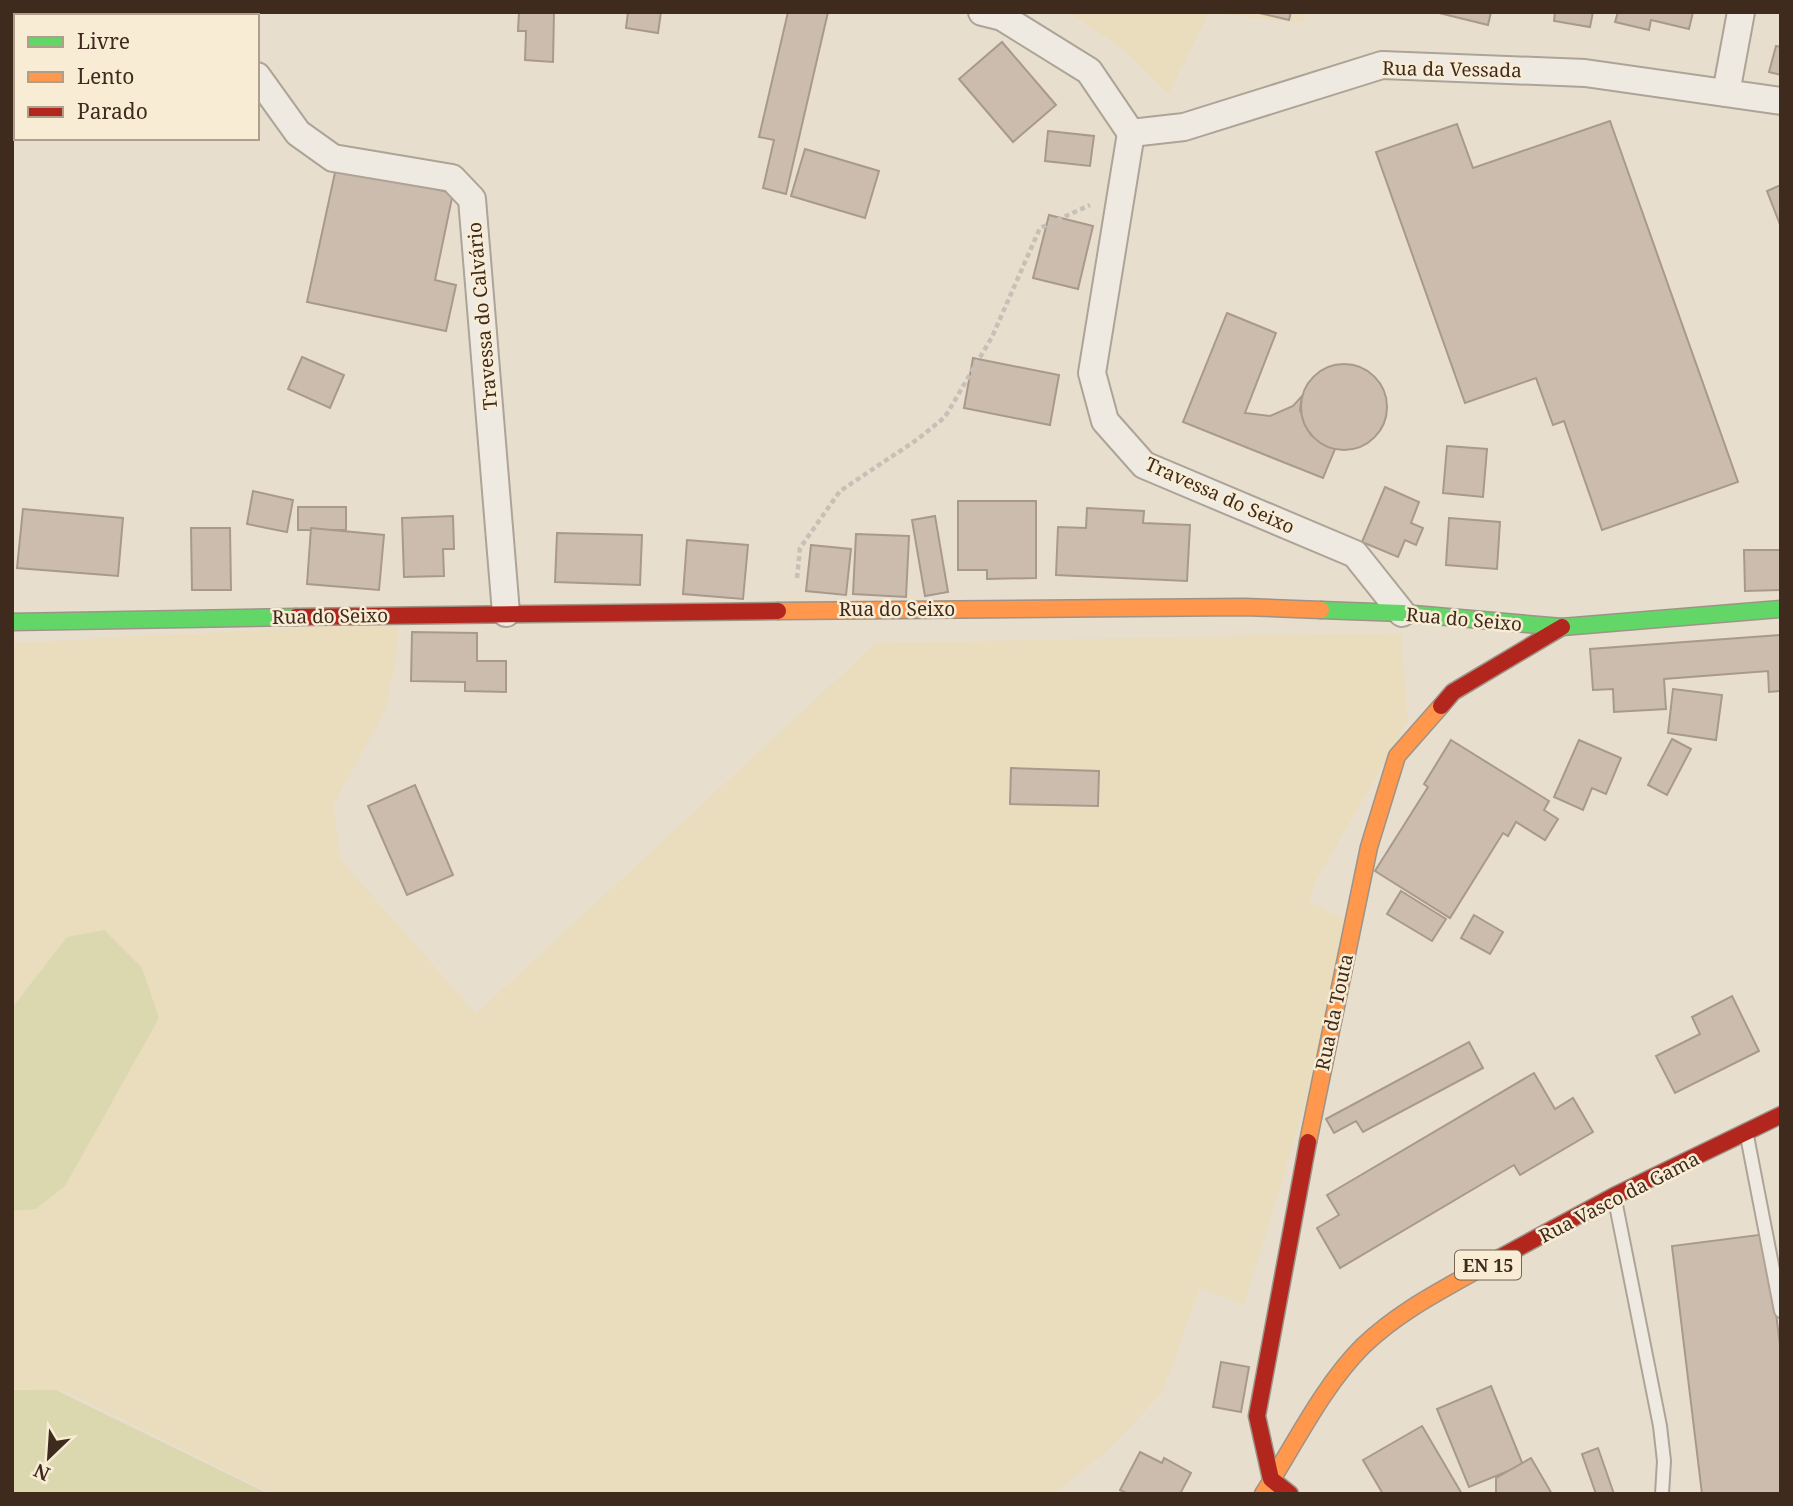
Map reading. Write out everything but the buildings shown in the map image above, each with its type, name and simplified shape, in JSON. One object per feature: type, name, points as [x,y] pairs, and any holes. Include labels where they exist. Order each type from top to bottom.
[{"type":"street","points":[[982,12],[1002,17],[1089,71],[1130,133]]},
{"type":"street","points":[[1726,93],[1741,12]]},
{"type":"street","name":"Rua da Vessada","points":[[1130,133],[1184,127],[1382,65],[1585,73],[1781,101]]},
{"type":"street","name":"Travessa do Calvário","points":[[259,79],[298,133],[333,158],[452,178],[472,199],[506,612]]},
{"type":"street","name":"Travessa do Seixo","points":[[1130,133],[1092,373],[1105,421],[1144,465],[1355,554],[1402,613]]},
{"type":"street","name":"Rua do Seixo","points":[[12,622],[506,612],[1244,607],[1402,613],[1562,627],[1781,609]]},
{"type":"street","name":"Rua da Touta","points":[[1271,1479],[1257,1416],[1259,1403],[1321,1069],[1369,847],[1397,756],[1453,692],[1562,627]]},
{"type":"street","name":"Rua Vasco da Gama","points":[[1263,1494],[1334,1382],[1362,1347],[1411,1306],[1614,1196],[1781,1115]]},
{"type":"street","points":[[1271,1479],[1290,1494]]},
{"type":"lane","points":[[1746,1133],[1781,1311]]},
{"type":"lane","points":[[1614,1196],[1660,1426],[1664,1461],[1662,1494]]},
{"type":"path","points":[[795,610],[800,548],[841,491],[918,439],[945,417],[992,337],[1040,228],[1121,191]]},
{"type":"shaded area","points":[[1069,12],[1306,12],[1304,23],[1209,13],[1168,94],[1125,51]]},
{"type":"shaded area","points":[[398,623],[396,662],[385,710],[334,804],[340,859],[476,1014],[876,643],[1401,633],[1408,721],[1316,881],[1309,901],[1350,922],[1327,1033],[1244,1305],[1200,1288],[1162,1393],[1106,1452],[1053,1494],[272,1494],[66,1391],[12,1389],[12,1211],[36,1209],[67,937],[12,1008],[12,643]]},
{"type":"shaded area","points":[[104,930],[142,968],[159,1018],[65,1186],[36,1209],[12,1211],[12,1008],[67,937]]},
{"type":"shaded area","points":[[12,1390],[56,1390],[269,1494],[12,1494]]},
{"type":"traffic: fast","points":[[1321,610],[1402,613],[1562,627],[1781,609]]},
{"type":"traffic: fast","points":[[12,622],[296,617]]},
{"type":"traffic: slow","points":[[778,611],[1244,607],[1321,610]]},
{"type":"traffic: slow","points":[[1308,1142],[1369,847],[1397,756],[1441,706]]},
{"type":"traffic: slow","points":[[1263,1494],[1334,1380],[1363,1346],[1404,1313],[1479,1269]]},
{"type":"traffic: jam","points":[[296,617],[778,611]]},
{"type":"traffic: jam","points":[[1441,706],[1453,692],[1562,627]]},
{"type":"traffic: jam","points":[[1479,1269],[1614,1196],[1781,1115]]},
{"type":"traffic: jam","points":[[1290,1494],[1271,1479],[1257,1416],[1308,1142]]}]
